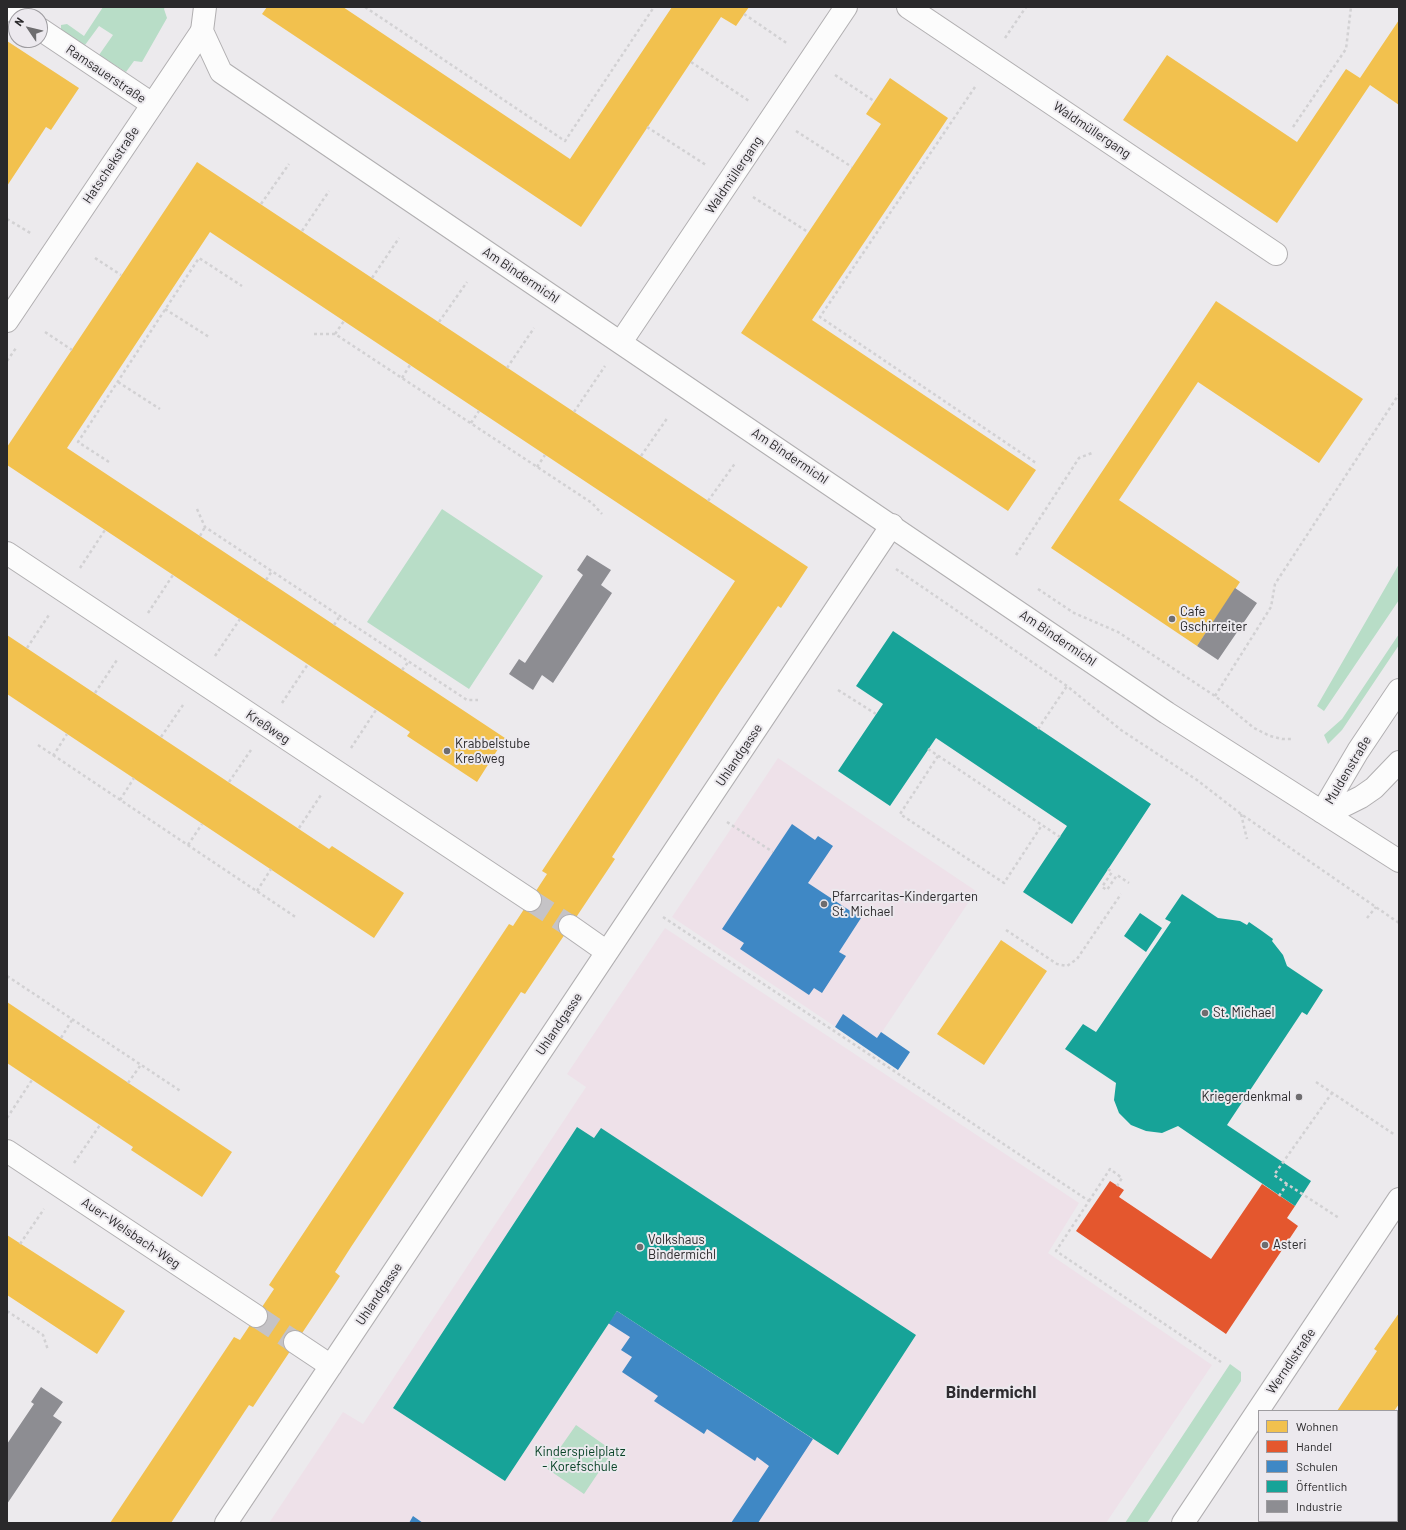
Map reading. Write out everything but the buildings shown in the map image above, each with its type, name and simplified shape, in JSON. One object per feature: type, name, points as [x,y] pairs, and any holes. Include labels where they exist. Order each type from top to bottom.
[{"type":"street","name":"Waldmüllergang","points":[[615,351],[846,7]]},
{"type":"street","name":"Waldmüllergang","points":[[908,7],[1276,254]]},
{"type":"street","name":"Hatschekstraße","points":[[7,321],[202,31],[203,8]]},
{"type":"street","name":"Am Bindermichl","points":[[202,31],[221,72],[615,351],[892,525],[1193,730],[1399,861]]},
{"type":"street","name":"Ramsauerstraße","points":[[48,34],[152,104]]},
{"type":"street","name":"Uhlandgasse","points":[[226,1523],[892,525]]},
{"type":"street","name":"Kreßweg","points":[[7,553],[530,900]]},
{"type":"street","name":"Muldenstraße","points":[[1322,812],[1358,750],[1399,690]]},
{"type":"street","name":"Muldenstraße","points":[[1322,812],[1342,806],[1361,797],[1374,788],[1399,762]]},
{"type":"street","points":[[570,926],[607,952]]},
{"type":"street","name":"Auer-Welsbach-Weg","points":[[7,1150],[256,1316]]},
{"type":"street","name":"Werndlstraße","points":[[1259,1410],[1399,1200]]},
{"type":"street","points":[[295,1342],[331,1366]]},
{"type":"street","name":"Werndlstraße","points":[[1183,1523],[1258,1411]]},
{"type":"path","points":[[365,7],[565,141],[654,7]]},
{"type":"path","points":[[1002,43],[1026,7]]},
{"type":"path","points":[[1293,127],[1346,49],[1351,7]]},
{"type":"path","points":[[744,14],[794,48]]},
{"type":"path","points":[[691,62],[755,105]]},
{"type":"path","points":[[831,72],[874,101]]},
{"type":"path","points":[[976,84],[820,317],[1036,463]]},
{"type":"path","points":[[648,127],[712,170]]},
{"type":"path","points":[[794,130],[852,168]]},
{"type":"path","points":[[261,204],[289,164]]},
{"type":"path","points":[[302,232],[329,191]]},
{"type":"path","points":[[751,195],[808,232]]},
{"type":"path","points":[[7,219],[35,236]]},
{"type":"path","points":[[372,278],[399,238]]},
{"type":"path","points":[[95,258],[121,275]]},
{"type":"path","points":[[109,462],[78,442],[199,258],[242,286]]},
{"type":"path","points":[[438,322],[466,282]]},
{"type":"path","points":[[165,309],[208,337]]},
{"type":"path","points":[[336,334],[344,321]]},
{"type":"path","points":[[507,368],[534,328]]},
{"type":"path","points":[[46,332],[72,350]]},
{"type":"path","points":[[314,334],[336,334],[592,503],[602,514]]},
{"type":"path","points":[[574,412],[615,351]]},
{"type":"path","points":[[402,378],[410,365]]},
{"type":"path","points":[[118,382],[160,409]]},
{"type":"path","points":[[1215,696],[1271,607],[1276,584],[1399,394]]},
{"type":"path","points":[[471,423],[479,411]]},
{"type":"path","points":[[641,456],[668,417]]},
{"type":"path","points":[[1016,555],[1079,458],[1092,453]]},
{"type":"path","points":[[537,467],[545,455]]},
{"type":"path","points":[[708,501],[736,462]]},
{"type":"path","points":[[197,509],[206,527],[467,700],[478,700]]},
{"type":"path","points":[[200,536],[206,527]]},
{"type":"path","points":[[79,570],[105,530]]},
{"type":"path","points":[[875,551],[905,576],[1067,686],[1121,730],[1201,784],[1241,814],[1399,923]]},
{"type":"path","points":[[266,580],[272,571]]},
{"type":"path","points":[[147,615],[173,575]]},
{"type":"path","points":[[27,648],[51,612]]},
{"type":"path","points":[[334,625],[340,616]]},
{"type":"path","points":[[214,658],[240,619]]},
{"type":"path","points":[[1118,632],[1215,696],[1254,728],[1282,740],[1293,739]]},
{"type":"path","points":[[95,693],[119,657]]},
{"type":"path","points":[[402,670],[408,661]]},
{"type":"path","points":[[282,703],[308,664]]},
{"type":"path","points":[[1038,729],[1067,686]]},
{"type":"path","points":[[838,690],[876,714]]},
{"type":"path","points":[[161,737],[185,701]]},
{"type":"path","points":[[351,749],[376,710]]},
{"type":"path","points":[[53,756],[68,734]]},
{"type":"path","points":[[38,745],[297,918]]},
{"type":"path","points":[[229,782],[253,746]]},
{"type":"path","points":[[928,749],[1060,837]]},
{"type":"path","points":[[938,756],[900,814],[1004,883],[1042,825]]},
{"type":"path","points":[[120,800],[134,778]]},
{"type":"path","points":[[299,828],[322,792]]},
{"type":"path","points":[[1241,814],[1247,839]]},
{"type":"path","points":[[725,820],[773,852]]},
{"type":"path","points":[[188,845],[202,824]]},
{"type":"path","points":[[257,891],[271,869]]},
{"type":"path","points":[[1108,869],[1112,872],[1102,887],[1106,890],[1117,875],[1129,883]]},
{"type":"path","points":[[1006,930],[1057,964],[1067,966],[1077,959],[1121,894]]},
{"type":"path","points":[[1367,918],[1376,907]]},
{"type":"path","points":[[662,916],[1089,1201]]},
{"type":"path","points":[[7,976],[140,1066],[182,1092]]},
{"type":"path","points":[[61,1038],[72,1020]]},
{"type":"path","points":[[128,1083],[140,1066]]},
{"type":"path","points":[[7,1118],[32,1080]]},
{"type":"path","points":[[1316,1082],[1394,1135]]},
{"type":"path","points":[[1332,1093],[1274,1175],[1339,1218]]},
{"type":"path","points":[[70,1170],[100,1125]]},
{"type":"path","points":[[1117,1186],[1122,1178],[1110,1170],[1056,1251],[1221,1362]]},
{"type":"path","points":[[1279,1196],[1287,1184]]},
{"type":"path","points":[[20,1244],[44,1208]]},
{"type":"path","points":[[7,1311],[43,1335],[48,1350]]},
{"type":"shaded area","name":"Pfarrcaritas-Kindergarten St. Michael","points":[[778,758],[976,891],[870,1050],[672,917]]},
{"type":"shaded area","points":[[665,928],[1079,1203],[1048,1253],[1212,1365],[1106,1523],[269,1523],[343,1412],[363,1424],[586,1087],[567,1074]]},
{"type":"green space","points":[[103,7],[165,7],[164,9],[167,18],[142,62],[134,61],[126,72],[99,55],[113,35],[99,26],[85,45],[61,30],[61,25],[67,24],[84,36]]},
{"type":"green space","points":[[442,509],[543,576],[469,689],[367,622]]},
{"type":"green space","points":[[1399,564],[1399,600],[1324,711],[1317,706]]},
{"type":"green space","points":[[1399,634],[1399,645],[1342,730],[1328,744],[1324,735],[1342,719]]},
{"type":"green space","points":[[1230,1364],[1241,1372],[1241,1381],[1147,1523],[1125,1523]]},
{"type":"green space","name":"Kinderspielplatz - Korefschule","points":[[576,1425],[613,1451],[584,1494],[546,1468]]},
{"type":"tunnel","points":[[530,900],[570,926]]},
{"type":"tunnel","points":[[256,1316],[295,1342]]},
{"type":"place","name":"Cafe Gschirreiter","points":[[1172,619]]},
{"type":"place","name":"Krabbelstube Kreßweg","points":[[447,751]]},
{"type":"place","name":"Pfarrcaritas-Kindergarten St. Michael","points":[[824,904]]},
{"type":"place","name":"St. Michael","points":[[1205,1013]]},
{"type":"place","name":"Kriegerdenkmal","points":[[1299,1097]]},
{"type":"place","name":"Asteri","points":[[1265,1245]]},
{"type":"place","name":"Volkshaus Bindermichl","points":[[640,1247]]},
{"type":"district","name":"Bindermichl","points":[[991,1392]]}]
